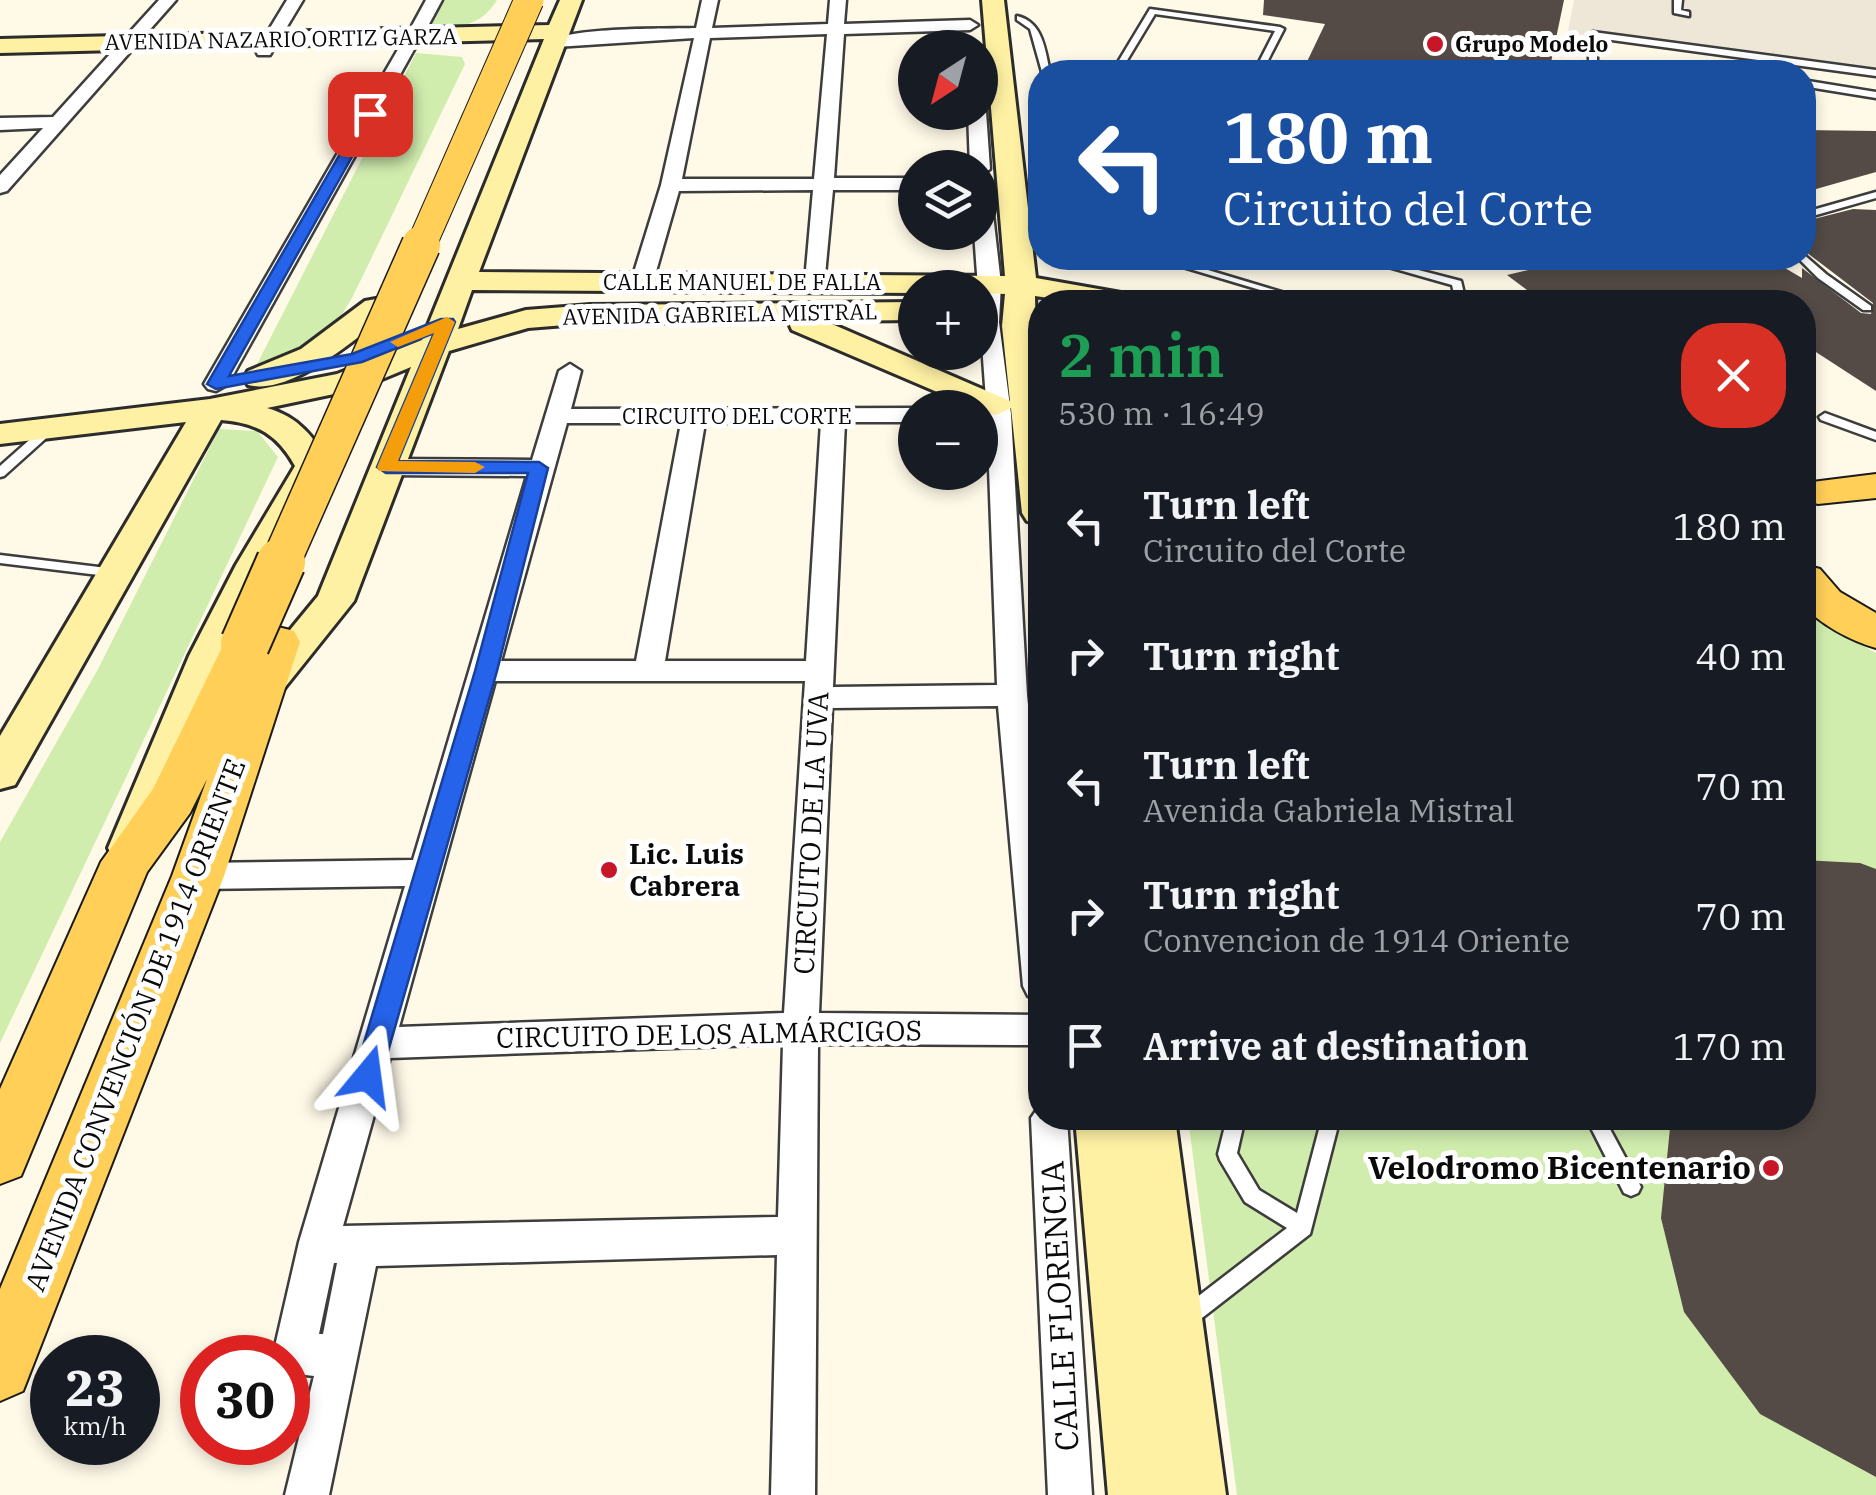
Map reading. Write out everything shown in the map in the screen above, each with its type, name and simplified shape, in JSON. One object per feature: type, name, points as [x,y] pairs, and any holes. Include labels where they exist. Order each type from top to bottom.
[{"type":"main road","name":"AVENIDA CONVENCIÓN DE 1914 ORIENTE","points":[[0,1368],[198,876],[264,656],[511,18]]},
{"type":"main road","name":"AVENIDA CONVENCIÓN DE 1914 ORIENTE","points":[[0,1156],[126,862],[173,800],[264,656],[561,18]]},
{"type":"main road","points":[[1816,491],[1876,486]]},
{"type":"main road","points":[[1816,592],[1825,602],[1876,633]]},
{"type":"street","points":[[0,187],[168,0]]},
{"type":"street","points":[[267,45],[295,0]]},
{"type":"street","points":[[0,773],[11,732],[115,573],[434,0]]},
{"type":"street","points":[[642,282],[671,185],[710,0]]},
{"type":"street","points":[[816,281],[838,0]]},
{"type":"street","points":[[1019,9],[1028,131]]},
{"type":"street","points":[[561,18],[607,34],[700,34],[835,30],[977,12],[1012,160],[1028,198]]},
{"type":"street","name":"AVENIDA NAZARIO ORTIZ GARZA","points":[[0,55],[412,40],[511,18]]},
{"type":"street","name":"AVENIDA NAZARIO ORTIZ GARZA","points":[[412,40],[511,18],[561,18]]},
{"type":"street","name":"AVENIDA CONVENCIÓN DE 1914 ORIENTE","points":[[126,862],[166,746],[247,574],[312,465],[376,308],[511,18]]},
{"type":"street","name":"AVENIDA CONVENCIÓN DE 1914 ORIENTE","points":[[264,656],[335,601],[443,333],[561,18]]},
{"type":"street","name":"AVENIDA NAZARIO ORTIZ GARZA","points":[[0,46],[124,48]]},
{"type":"street","points":[[0,124],[58,122]]},
{"type":"street","points":[[998,165],[1012,160]]},
{"type":"street","points":[[671,185],[898,184]]},
{"type":"street","points":[[998,216],[1028,213]]},
{"type":"street","points":[[1043,278],[1073,274],[1110,290]]},
{"type":"street","name":"CALLE MANUEL DE FALLA","points":[[998,283],[1043,278],[1082,290]]},
{"type":"street","points":[[522,280],[564,301]]},
{"type":"street","name":"CALLE MANUEL DE FALLA","points":[[463,281],[898,282]]},
{"type":"street","name":"AVENIDA GABRIELA MISTRAL","points":[[0,434],[351,370],[443,333],[491,306],[564,301],[898,296]]},
{"type":"street","points":[[995,390],[1006,325],[1028,297]]},
{"type":"street","points":[[260,378],[312,356],[376,308]]},
{"type":"street","name":"AVENIDA GABRIELA MISTRAL","points":[[443,333],[479,334],[526,320],[590,314],[898,311]]},
{"type":"street","name":"CALLE MANUEL DE FALLA","points":[[479,334],[898,322]]},
{"type":"street","points":[[804,323],[947,390]]},
{"type":"street","points":[[1006,325],[1028,408]]},
{"type":"street","name":"AVENIDA GABRIELA MISTRAL","points":[[0,412],[213,396],[260,378],[351,370]]},
{"type":"street","points":[[340,1356],[294,1355],[319,1242],[570,370]]},
{"type":"street","points":[[213,396],[281,423],[300,441],[312,465]]},
{"type":"street","points":[[998,412],[1028,415]]},
{"type":"street","points":[[649,670],[694,415]]},
{"type":"street","name":"CIRCUITO DEL CORTE","points":[[558,416],[898,416]]},
{"type":"street","name":"CIRCUITO DE LA UVA","points":[[793,1495],[801,1028],[833,416]]},
{"type":"street","points":[[386,467],[539,468]]},
{"type":"street","points":[[998,490],[1028,861]]},
{"type":"street","points":[[1816,491],[1876,496]]},
{"type":"street","points":[[1816,584],[1876,616]]},
{"type":"street","points":[[486,671],[649,670],[1012,695]]},
{"type":"street","points":[[198,876],[425,874]]},
{"type":"street","name":"CIRCUITO DE LOS ALMÁRCIGOS","points":[[377,1042],[801,1028],[1028,1030]]},
{"type":"street","name":"CALLE FLORENCIA","points":[[1050,1130],[1070,1495]]},
{"type":"street","points":[[1102,1130],[1139,1495]]},
{"type":"street","points":[[1151,1130],[1195,1495]]},
{"type":"street","points":[[319,1242],[360,1247],[800,1235]]},
{"type":"street","points":[[307,1495],[340,1356],[360,1247]]},
{"type":"lane","points":[[1678,0],[1677,11],[1686,14]]},
{"type":"lane","points":[[1019,9],[1034,28],[1044,60]]},
{"type":"lane","points":[[1123,60],[1153,10],[1280,28],[1264,60]]},
{"type":"lane","points":[[1593,60],[1593,35],[1782,60]]},
{"type":"lane","points":[[1816,65],[1876,73]]},
{"type":"lane","points":[[1816,86],[1876,94]]},
{"type":"lane","points":[[1816,212],[1876,195]]},
{"type":"lane","points":[[1197,270],[1268,290]]},
{"type":"lane","points":[[1408,270],[1457,283],[1458,290]]},
{"type":"lane","points":[[1816,270],[1868,308]]},
{"type":"lane","points":[[1825,417],[1876,436]]},
{"type":"lane","points":[[0,473],[51,427]]},
{"type":"lane","points":[[0,559],[115,573]]},
{"type":"lane","points":[[1233,1130],[1227,1154],[1252,1196],[1303,1227]]},
{"type":"lane","points":[[1175,1326],[1303,1227],[1328,1130]]},
{"type":"lane","points":[[1602,1130],[1631,1187]]},
{"type":"green space","points":[[443,0],[497,0],[475,21],[427,29]]},
{"type":"green space","points":[[416,53],[462,57],[465,64],[355,292],[336,322],[314,342],[255,368]]},
{"type":"green space","points":[[219,429],[257,431],[278,457],[0,1043],[0,842],[98,669]]},
{"type":"green space","points":[[1816,618],[1876,653],[1876,1495],[1237,1495],[1190,1130],[1816,1130]]},
{"type":"shaded area","points":[[1574,0],[1876,0],[1876,78],[1816,70],[1816,60],[1744,60],[1567,36]]},
{"type":"building","name":"Grupo Modelo","points":[[1264,0],[1564,0],[1552,60],[1308,60],[1325,24],[1263,15]]},
{"type":"building","points":[[1816,130],[1876,131],[1876,172],[1816,189]]},
{"type":"building","points":[[1853,209],[1876,210],[1876,391],[1816,352],[1816,290],[1527,290],[1507,275],[1528,270],[1788,270],[1802,278],[1805,270],[1861,313],[1871,314],[1873,303],[1816,260],[1816,218]]},
{"type":"building","name":"Velodromo Bicentenario","points":[[1816,861],[1860,863],[1876,869],[1876,1477],[1760,1414],[1684,1312],[1661,1218],[1670,1130],[1816,1130]]},
{"type":"tunnel","points":[[998,298],[1028,300]]},
{"type":"slow traffic","points":[[398,342],[447,322],[386,467],[475,467]]},
{"type":"place","name":"Grupo Modelo","points":[[1435,44]]},
{"type":"place","name":"Lic. Luis Cabrera","points":[[609,870]]},
{"type":"place","name":"Velodromo Bicentenario","points":[[1771,1168]]},
{"type":"route","points":[[368,1076],[486,671],[539,468],[386,467],[447,322],[356,358],[216,384],[370,114]]}]
